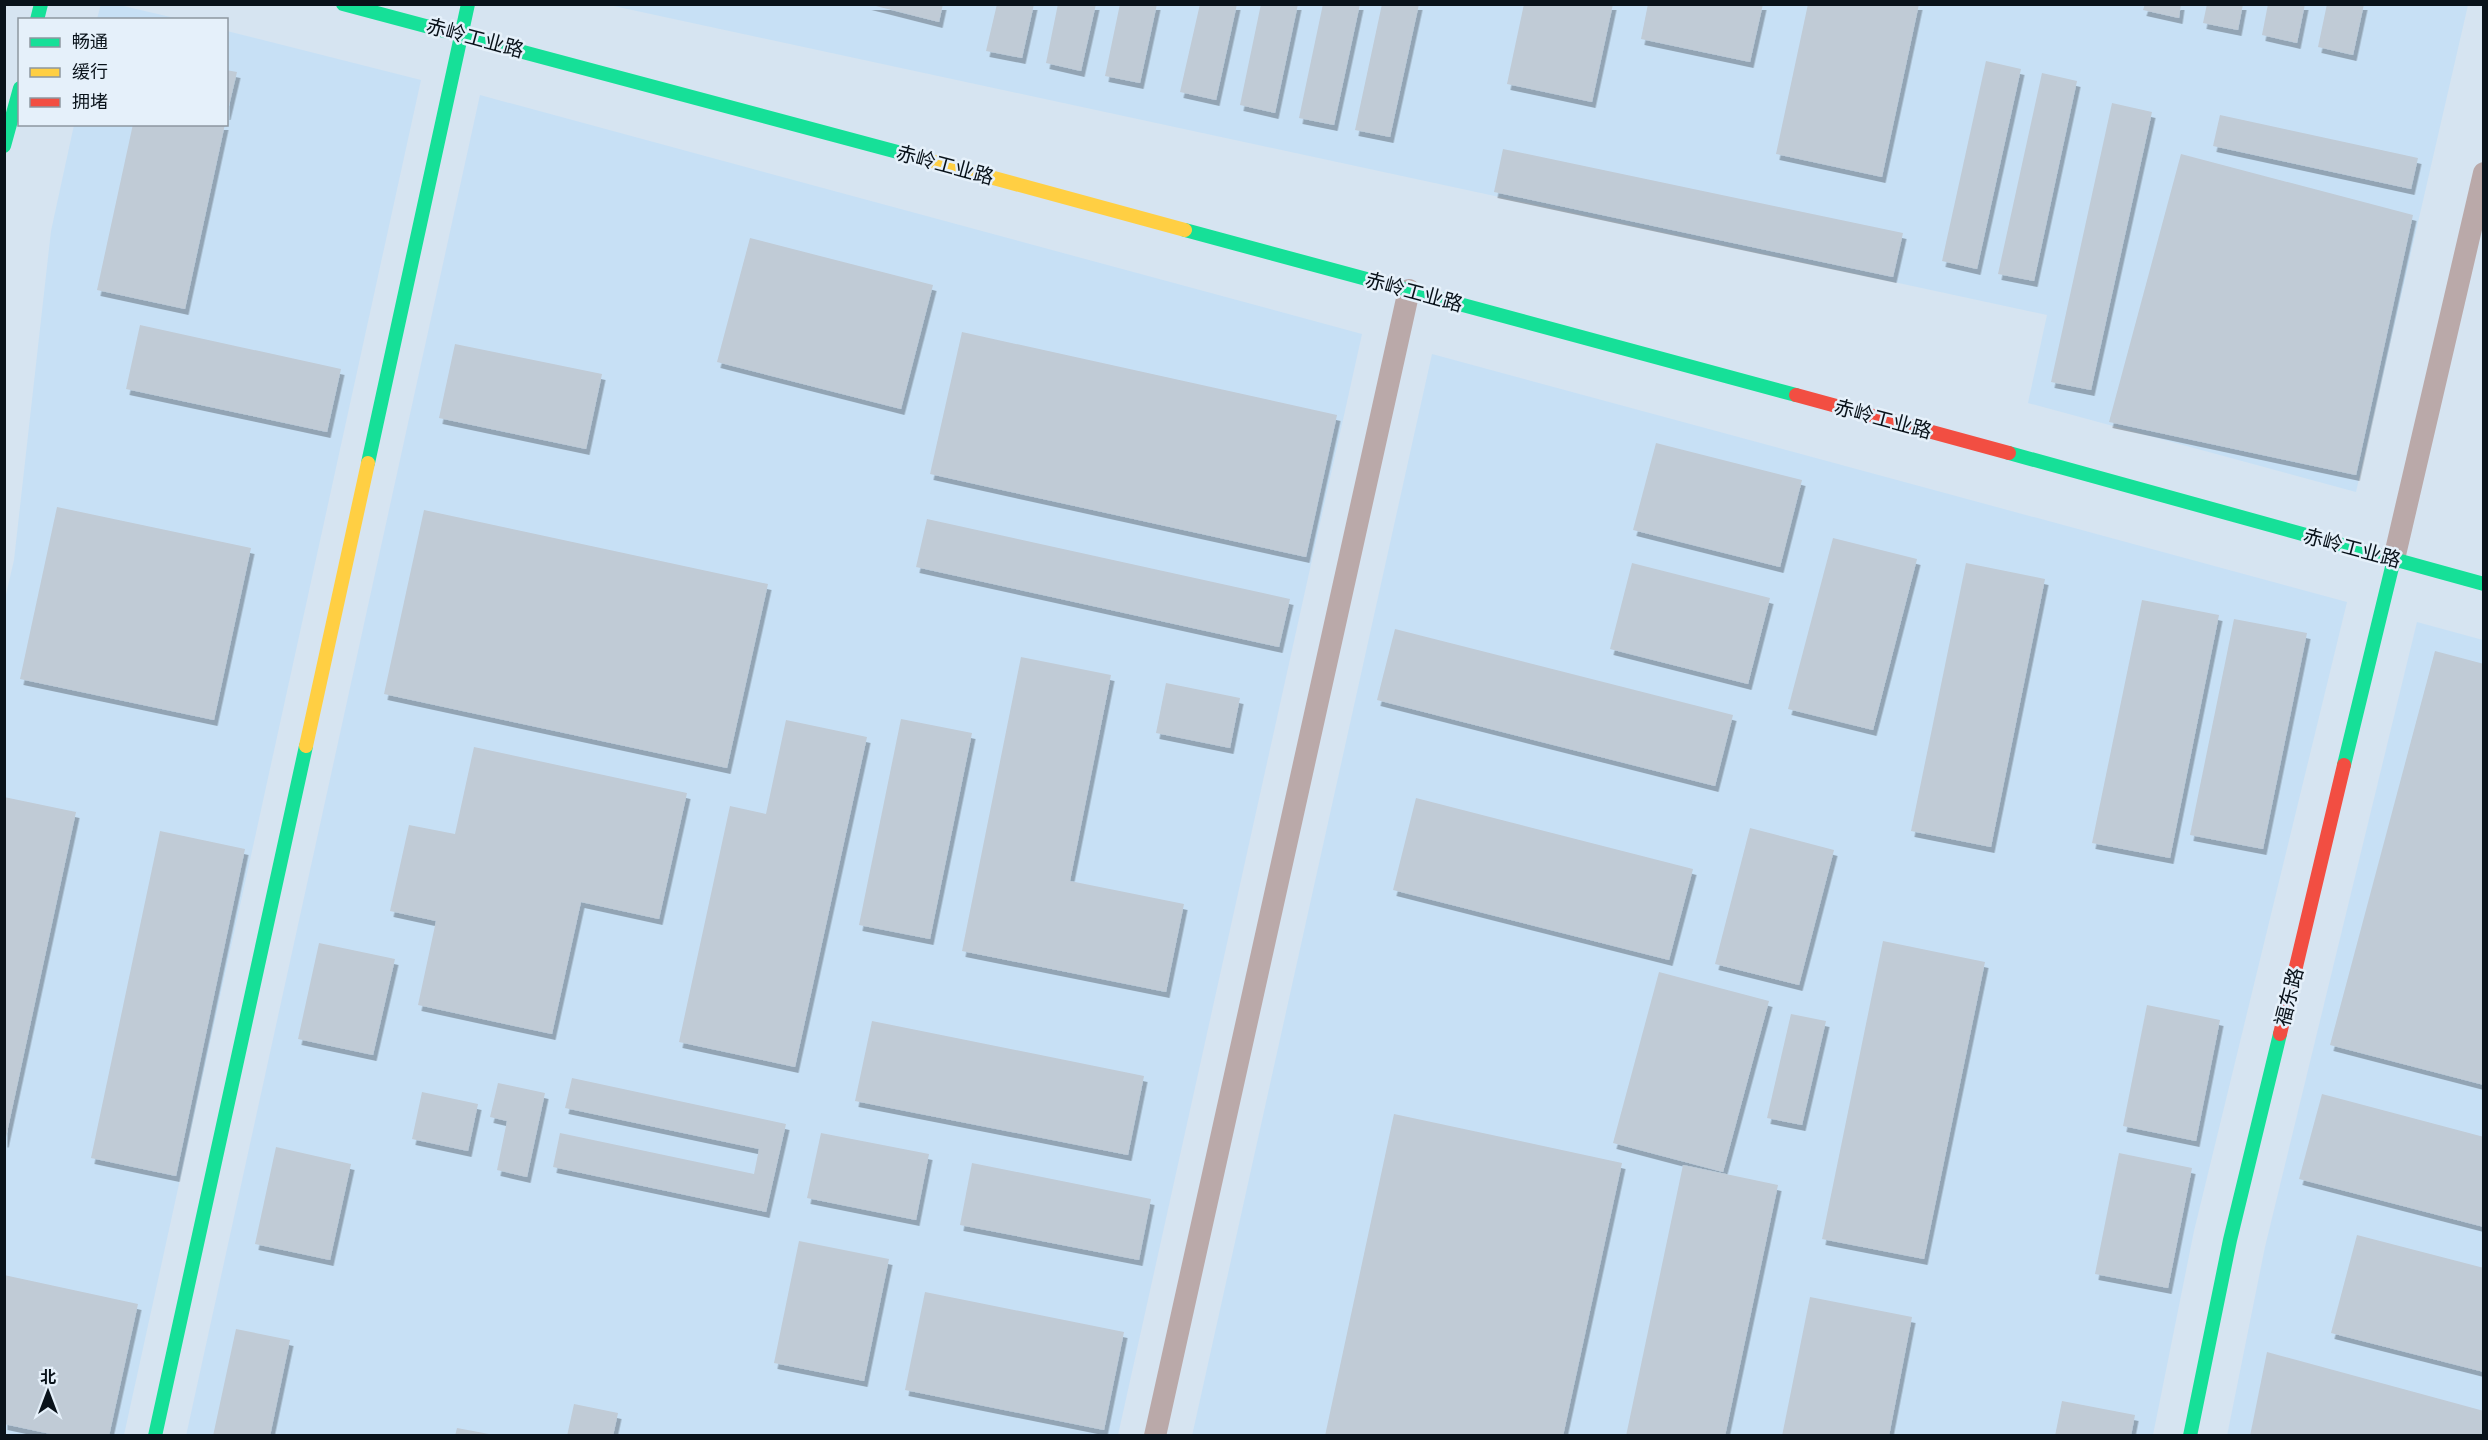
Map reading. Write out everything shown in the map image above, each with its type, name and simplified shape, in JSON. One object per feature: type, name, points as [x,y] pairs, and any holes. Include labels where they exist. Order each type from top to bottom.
[{"type":"main road","name":"赤岭工业路","points":[[343,4],[462,34],[1409,290],[2484,584]]},
{"type":"main road","points":[[155,1436],[468,4]]},
{"type":"main road","points":[[4,146],[18,95]]},
{"type":"main road","name":"福东路","points":[[2190,1436],[2230,1240],[2394,559]]},
{"type":"street","points":[[2394,559],[2484,173]]},
{"type":"street","points":[[1155,1436],[1409,290]]},
{"type":"shaded area","points":[[101,4],[119,5],[175,18],[97,18]]},
{"type":"shaded area","points":[[609,5],[2468,5],[2356,492],[2028,403],[2047,315]]},
{"type":"shaded area","points":[[228,31],[421,80],[124,1435],[5,1436],[4,603],[14,560],[51,231],[74,126],[228,126]]},
{"type":"shaded area","points":[[480,95],[1362,334],[1118,1435],[186,1436]]},
{"type":"shaded area","points":[[1432,354],[2347,602],[2194,1231],[2153,1435],[1192,1436]]},
{"type":"shaded area","points":[[2417,622],[2483,640],[2483,1435],[2227,1436],[2265,1247]]},
{"type":"building","points":[[868,4],[943,4],[939,22]]},
{"type":"building","points":[[997,4],[1034,4],[1022,58],[986,51]]},
{"type":"building","points":[[1058,4],[1096,4],[1081,71],[1046,63]]},
{"type":"building","points":[[1120,4],[1157,4],[1140,83],[1105,76]]},
{"type":"building","points":[[1200,4],[1237,4],[1216,100],[1180,92]]},
{"type":"building","points":[[1261,4],[1298,4],[1275,113],[1240,105]]},
{"type":"building","points":[[1323,4],[1360,4],[1334,125],[1299,118]]},
{"type":"building","points":[[1382,4],[1419,4],[1390,137],[1355,130]]},
{"type":"building","points":[[1524,4],[1613,4],[1592,102],[1507,84]]},
{"type":"building","points":[[1648,4],[1763,4],[1750,62],[1641,39]]},
{"type":"building","points":[[1808,4],[1919,4],[1882,177],[1776,154]]},
{"type":"building","points":[[2145,4],[2181,4],[2179,18],[2143,10]]},
{"type":"building","points":[[2207,4],[2243,4],[2238,30],[2203,23]]},
{"type":"building","points":[[2268,4],[2305,4],[2297,43],[2262,35]]},
{"type":"building","points":[[2327,4],[2364,4],[2353,55],[2318,47]]},
{"type":"building","points":[[1986,61],[2021,69],[1977,269],[1942,261]]},
{"type":"building","points":[[228,70],[237,72],[228,110]]},
{"type":"building","points":[[2042,73],[2077,81],[2034,281],[1998,274]]},
{"type":"building","points":[[2112,103],[2152,112],[2091,390],[2051,382]]},
{"type":"building","points":[[2220,115],[2418,158],[2411,189],[2213,146]]},
{"type":"building","points":[[133,126],[225,126],[185,309],[97,290]]},
{"type":"building","points":[[1503,149],[1903,233],[1893,277],[1494,192]]},
{"type":"building","points":[[2181,154],[2413,215],[2356,475],[2109,422]]},
{"type":"building","points":[[750,238],[933,285],[901,409],[717,362]]},
{"type":"building","points":[[140,325],[341,369],[327,432],[126,389]]},
{"type":"building","points":[[962,332],[1337,415],[1306,557],[930,474]]},
{"type":"building","points":[[455,344],[602,374],[586,449],[439,418]]},
{"type":"building","points":[[1656,443],[1802,480],[1780,567],[1633,530]]},
{"type":"building","points":[[57,507],[251,548],[214,720],[20,679]]},
{"type":"building","points":[[424,510],[768,584],[727,768],[384,694]]},
{"type":"building","points":[[927,519],[1290,599],[1279,647],[916,567]]},
{"type":"building","points":[[1833,538],[1917,559],[1873,730],[1788,709]]},
{"type":"building","points":[[1632,563],[1770,598],[1748,684],[1610,649]]},
{"type":"building","points":[[1966,563],[2045,579],[1991,847],[1911,831]]},
{"type":"building","points":[[2142,600],[2219,615],[2170,858],[2092,843]]},
{"type":"building","points":[[2234,619],[2307,633],[2263,849],[2190,835]]},
{"type":"building","points":[[1395,629],[1733,715],[1715,786],[1377,700]]},
{"type":"building","points":[[2435,651],[2484,664],[2484,1085],[2330,1045]]},
{"type":"building","points":[[1021,657],[1111,675],[1070,881],[1184,904],[1166,992],[962,951]]},
{"type":"building","points":[[1166,683],[1240,698],[1230,748],[1156,733]]},
{"type":"building","points":[[901,719],[972,733],[930,939],[859,925]]},
{"type":"building","points":[[786,720],[867,737],[795,1067],[679,1042],[730,806],[766,814]]},
{"type":"building","points":[[474,747],[687,793],[659,919],[581,902],[552,1034],[418,1005],[436,921],[390,911],[409,825],[455,834]]},
{"type":"building","points":[[4,797],[76,812],[5,1142],[4,1141]]},
{"type":"building","points":[[1416,798],[1693,869],[1669,960],[1393,890]]},
{"type":"building","points":[[1750,828],[1834,850],[1799,985],[1715,964]]},
{"type":"building","points":[[160,831],[245,849],[176,1176],[91,1158]]},
{"type":"building","points":[[1883,941],[1985,962],[1924,1259],[1822,1239]]},
{"type":"building","points":[[319,943],[395,959],[373,1055],[298,1039]]},
{"type":"building","points":[[1659,972],[1769,1001],[1723,1172],[1613,1143]]},
{"type":"building","points":[[2147,1005],[2220,1020],[2196,1141],[2123,1126]]},
{"type":"building","points":[[1791,1014],[1826,1021],[1802,1125],[1767,1118]]},
{"type":"building","points":[[872,1021],[1144,1076],[1128,1155],[855,1101]]},
{"type":"building","points":[[572,1078],[786,1124],[766,1212],[553,1167],[560,1133],[754,1174],[759,1149],[565,1108]]},
{"type":"building","points":[[498,1083],[545,1093],[527,1177],[497,1170],[507,1121],[490,1117]]},
{"type":"building","points":[[422,1092],[478,1104],[468,1151],[412,1139]]},
{"type":"building","points":[[2322,1094],[2484,1137],[2484,1227],[2299,1179]]},
{"type":"building","points":[[1394,1114],[1622,1163],[1563,1436],[1325,1436]]},
{"type":"building","points":[[821,1133],[929,1154],[916,1220],[807,1198]]},
{"type":"building","points":[[276,1147],[351,1164],[330,1260],[255,1244]]},
{"type":"building","points":[[2119,1153],[2192,1168],[2168,1288],[2095,1274]]},
{"type":"building","points":[[972,1163],[1151,1199],[1139,1260],[960,1225]]},
{"type":"building","points":[[1683,1165],[1778,1185],[1725,1436],[1626,1436]]},
{"type":"building","points":[[2357,1235],[2484,1268],[2484,1372],[2331,1333]]},
{"type":"building","points":[[799,1241],[889,1259],[864,1381],[774,1363]]},
{"type":"building","points":[[4,1275],[138,1304],[109,1436],[60,1436],[4,1424]]},
{"type":"building","points":[[925,1292],[1124,1332],[1104,1430],[905,1390]]},
{"type":"building","points":[[1810,1297],[1912,1317],[1889,1436],[1782,1436]]},
{"type":"building","points":[[236,1329],[290,1340],[270,1436],[213,1436]]},
{"type":"building","points":[[2267,1352],[2484,1411],[2484,1436],[2250,1436]]},
{"type":"building","points":[[2062,1401],[2135,1415],[2131,1436],[2055,1436]]},
{"type":"building","points":[[574,1404],[618,1413],[613,1436],[567,1436]]},
{"type":"building","points":[[457,1428],[489,1434],[489,1436],[455,1436]]},
{"type":"traffic: fast","points":[[38,18],[41,4]]},
{"type":"traffic: fast","points":[[343,4],[920,158]]},
{"type":"traffic: fast","points":[[368,463],[468,4]]},
{"type":"traffic: fast","points":[[4,146],[18,95]]},
{"type":"traffic: fast","points":[[1185,230],[1796,395]]},
{"type":"traffic: fast","points":[[2009,453],[2484,584]]},
{"type":"traffic: fast","points":[[2344,765],[2394,559]]},
{"type":"traffic: fast","points":[[155,1436],[306,746]]},
{"type":"traffic: fast","points":[[2190,1436],[2230,1240],[2280,1034]]},
{"type":"traffic: slow","points":[[920,158],[1185,230]]},
{"type":"traffic: slow","points":[[306,746],[368,463]]},
{"type":"traffic: jam","points":[[1796,395],[2009,453]]},
{"type":"traffic: jam","points":[[2280,1034],[2344,765]]}]
